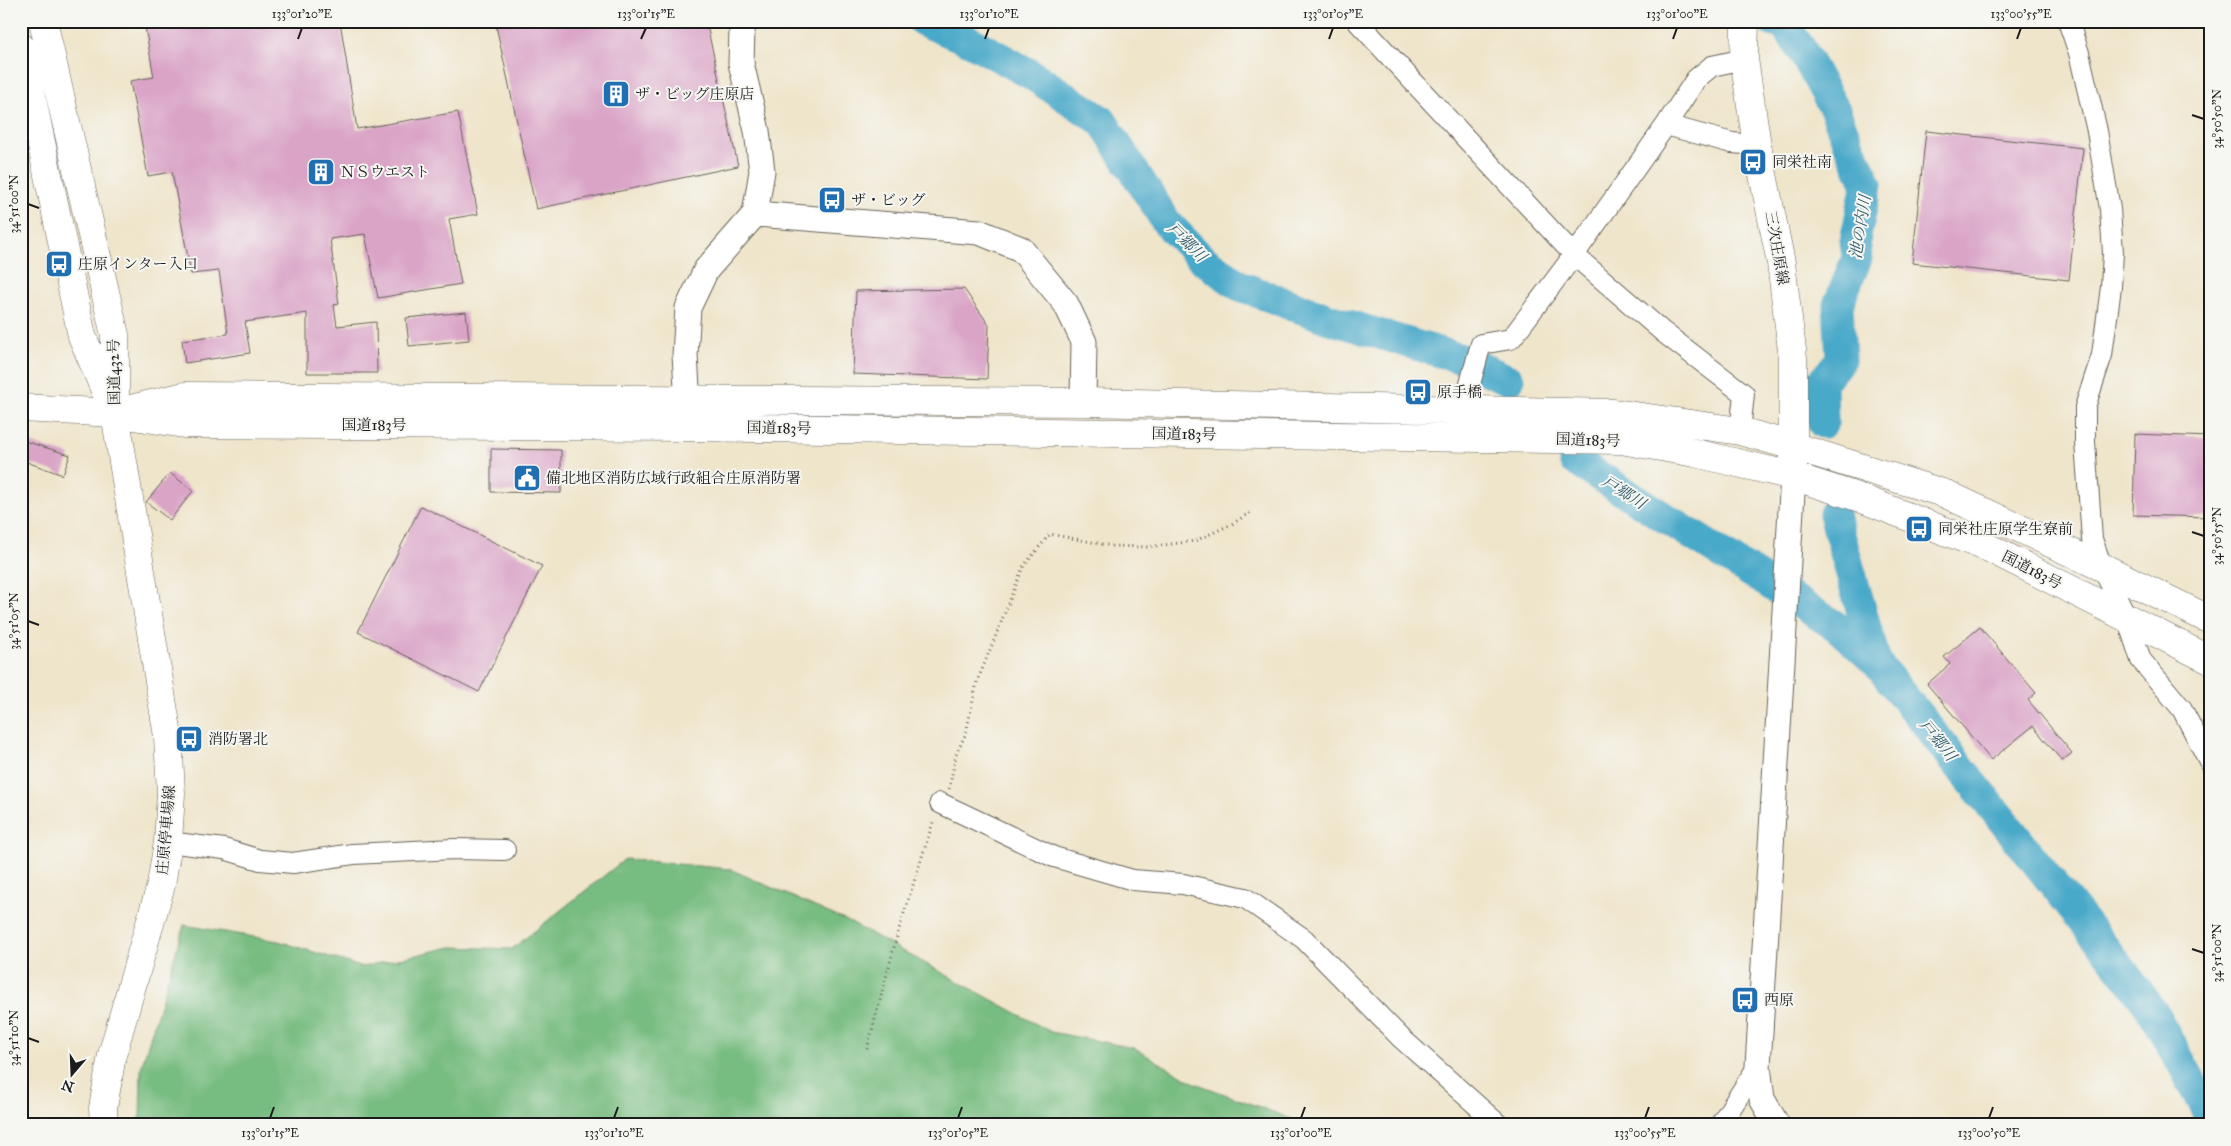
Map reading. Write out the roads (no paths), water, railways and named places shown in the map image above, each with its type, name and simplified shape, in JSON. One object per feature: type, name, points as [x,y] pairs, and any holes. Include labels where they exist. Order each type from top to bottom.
[{"type":"main road","name":"国道432号","points":[[43,21],[115,335],[115,413]]},
{"type":"main road","name":"三次庄原線","points":[[1745,21],[1744,59],[1757,145],[1781,263],[1793,358],[1793,476]]},
{"type":"main road","name":"国道432号","points":[[21,48],[82,336],[115,413]]},
{"type":"main road","name":"国道183号","points":[[115,413],[184,396],[1083,402],[1614,413],[1740,431],[1946,494],[2210,620]]},
{"type":"main road","name":"国道183号","points":[[21,408],[115,413],[184,424],[689,427],[1621,440],[1695,453],[1793,476],[1860,498],[1991,549],[2210,660]]},
{"type":"main road","name":"庄原停車場線","points":[[104,1125],[104,1108],[112,1055],[161,885],[168,842],[171,793],[168,736],[115,413]]},
{"type":"street","points":[[689,427],[689,398],[685,355],[688,308],[706,270],[754,214],[762,171],[757,131],[741,63],[742,30],[745,21]]},
{"type":"street","points":[[1357,21],[1574,255],[1663,332],[1744,394],[1740,431]]},
{"type":"street","points":[[2068,21],[2079,53],[2097,131],[2110,209],[2114,253],[2102,355],[2085,408],[2085,442],[2092,539],[2102,567],[2127,618],[2141,660],[2182,709],[2210,763]]},
{"type":"street","points":[[1463,409],[1481,344],[1511,339],[1574,255],[1666,125],[1696,79],[1712,66],[1744,59]]},
{"type":"street","points":[[1666,125],[1732,144],[1757,145]]},
{"type":"street","points":[[754,214],[979,232],[1021,249],[1066,304],[1084,342],[1083,402]]},
{"type":"street","points":[[1777,1125],[1762,1099],[1758,1066],[1793,476]]},
{"type":"street","points":[[940,803],[1054,857],[1133,880],[1183,884],[1245,898],[1304,940],[1401,1038],[1499,1125]]},
{"type":"street","points":[[168,842],[224,848],[260,860],[293,863],[353,854],[454,849],[505,850]]},
{"type":"street","points":[[1720,1125],[1758,1066]]},
{"type":"waterway","name":"戸郷川","points":[[923,21],[970,41],[1032,75],[1102,121],[1167,223],[1202,259],[1240,286],[1329,319],[1462,359],[1509,380]]},
{"type":"waterway","name":"池の内川","points":[[1772,21],[1784,25],[1800,47],[1835,110],[1867,184],[1855,241],[1857,258],[1838,305],[1841,359],[1822,382],[1823,423]]},
{"type":"waterway","name":"戸郷川","points":[[1574,460],[1837,627],[1876,662],[2131,981],[2153,1012],[2210,1115]]},
{"type":"waterway","name":"池の内川","points":[[1834,514],[1876,662]]},
{"type":"place","name":"ザ・ビッグ庄原店","points":[[616,94]]},
{"type":"place","name":"同栄社南","points":[[1753,162]]},
{"type":"place","name":"ＮＳウエスト","points":[[321,172]]},
{"type":"place","name":"ザ・ビッグ","points":[[832,200]]},
{"type":"place","name":"庄原インター入口","points":[[59,264]]},
{"type":"place","name":"原手橋","points":[[1418,392]]},
{"type":"place","name":"備北地区消防広域行政組合庄原消防署","points":[[527,478]]},
{"type":"place","name":"同栄社庄原学生寮前","points":[[1919,529]]},
{"type":"place","name":"消防署北","points":[[189,739]]},
{"type":"place","name":"西原","points":[[1745,1000]]}]
